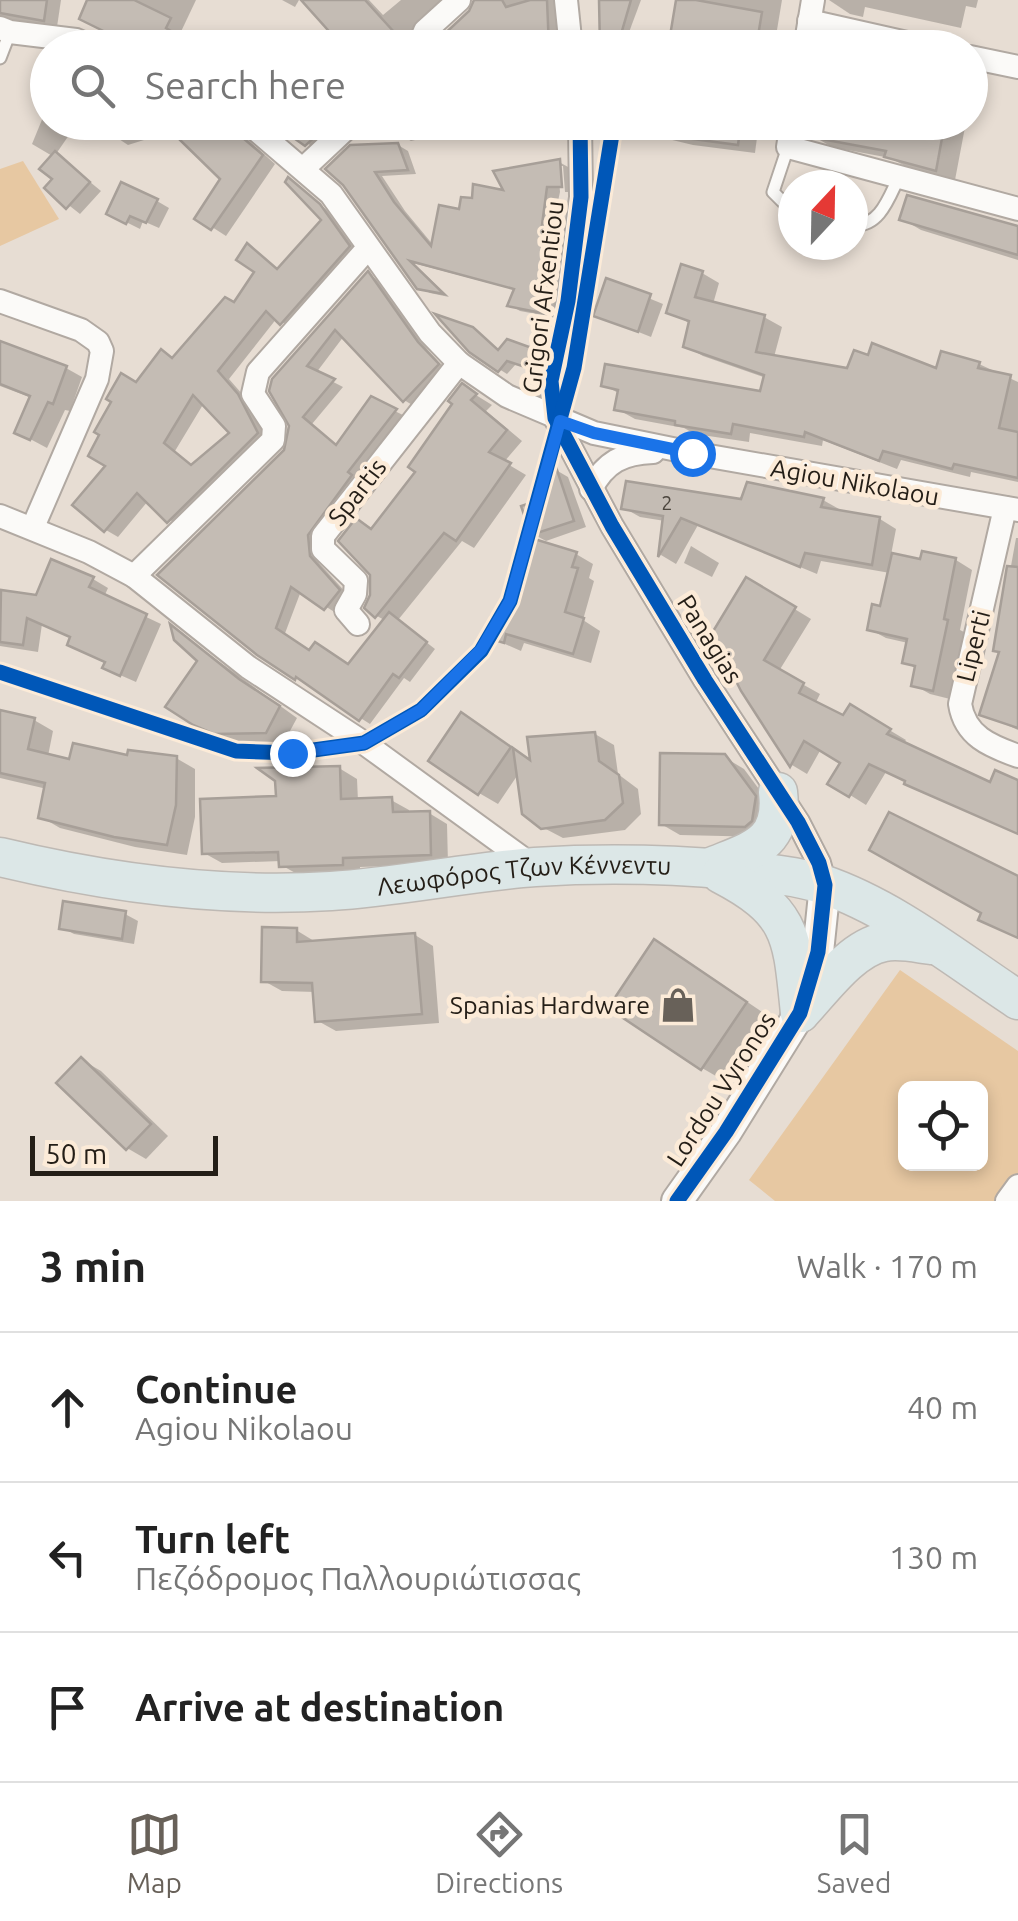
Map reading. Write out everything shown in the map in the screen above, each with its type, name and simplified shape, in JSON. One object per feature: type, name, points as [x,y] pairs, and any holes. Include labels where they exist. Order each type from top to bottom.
[{"type":"main road","points":[[709,868],[766,841],[777,823],[778,792]]},
{"type":"main road","name":"Λεωφόρος Τζων Κέννεντυ","points":[[0,857],[143,884],[233,892],[335,891],[535,868],[646,864],[798,878],[824,885],[890,918],[1018,1000]]},
{"type":"main road","points":[[709,868],[765,899],[777,914],[792,948],[800,1013]]},
{"type":"main road","points":[[800,1013],[860,952],[874,944],[888,940],[934,945]]},
{"type":"street","points":[[425,30],[460,0]]},
{"type":"street","points":[[566,0],[569,30]]},
{"type":"street","points":[[811,10],[873,30]]},
{"type":"street","points":[[5,30],[30,34]]},
{"type":"street","points":[[988,61],[1018,67]]},
{"type":"street","points":[[269,140],[304,168],[342,208],[430,333],[460,362],[507,396],[554,418]]},
{"type":"street","points":[[304,168],[334,140]]},
{"type":"street","name":"Grigori Afxentiou","points":[[554,418],[551,381],[568,301],[582,197],[580,140]]},
{"type":"street","points":[[789,140],[788,147],[1018,209]]},
{"type":"street","points":[[134,576],[273,440],[274,426],[254,394],[258,372],[368,248]]},
{"type":"street","points":[[0,301],[81,330],[98,342],[102,351],[97,378],[34,527]]},
{"type":"street","name":"Spartis","points":[[358,624],[346,610],[355,594],[356,581],[323,549],[323,536],[460,362]]},
{"type":"street","name":"Agiou Nikolaou","points":[[554,418],[594,433],[692,453],[1012,509]]},
{"type":"street","name":"Panagias","points":[[554,418],[591,489],[705,680],[810,844],[824,885]]},
{"type":"street","name":"Agiou Nikolaou","points":[[591,489],[600,472],[615,460],[642,452],[692,453]]},
{"type":"street","name":"Liperti","points":[[1012,509],[960,704],[967,725],[982,740],[1018,756]]},
{"type":"street","points":[[0,516],[34,527],[134,576],[248,667],[364,743],[535,868]]},
{"type":"street","name":"Lordou Vyronos","points":[[677,1201],[726,1132],[800,1013],[818,952],[824,885]]},
{"type":"street","points":[[1007,1201],[1018,1186]]},
{"type":"lane","points":[[0,58],[5,30]]},
{"type":"lane","points":[[780,170],[788,147]]},
{"type":"lane","points":[[868,222],[881,213],[900,177]]},
{"type":"shaded area","points":[[23,161],[59,219],[0,246],[0,169]]},
{"type":"shaded area","points":[[900,970],[1018,1051],[1018,1175],[1000,1201],[775,1201],[749,1180]]},
{"type":"building","points":[[0,0],[47,0],[44,21],[0,13]]},
{"type":"building","points":[[87,0],[134,0],[171,18],[166,28],[169,30],[101,30],[79,19]]},
{"type":"building","points":[[301,0],[365,0],[392,30],[328,30]]},
{"type":"building","points":[[474,0],[502,0],[506,7],[547,0],[548,30],[449,30],[469,11]]},
{"type":"building","points":[[599,0],[631,0],[622,30],[600,30]]},
{"type":"building","points":[[676,0],[762,12],[759,30],[671,30]]},
{"type":"building","points":[[180,140],[245,140],[263,155],[211,230],[194,219],[220,179]]},
{"type":"building","points":[[700,140],[739,140],[738,145]]},
{"type":"building","points":[[827,140],[942,140],[936,171],[884,157],[886,151]]},
{"type":"building","points":[[398,143],[408,170],[375,172],[431,246],[439,205],[459,209],[461,197],[472,198],[473,184],[503,190],[493,171],[560,159],[562,187],[547,187],[542,225],[554,227],[546,274],[555,276],[547,314],[507,306],[514,289],[410,261],[444,294],[417,289],[343,185],[325,169],[350,145]]},
{"type":"building","points":[[55,151],[90,182],[66,209],[44,188],[52,179],[39,169]]},
{"type":"building","points":[[288,177],[320,204],[350,246],[280,325],[266,311],[218,371],[238,394],[258,433],[167,523],[137,493],[104,532],[72,505],[105,466],[88,456],[99,435],[94,432],[111,402],[106,399],[121,373],[136,382],[161,349],[172,358],[225,297],[234,302],[254,272],[236,260],[247,243],[277,269],[321,220],[285,182]],"holes":[[[193,395],[229,433],[191,465],[164,443]]]},
{"type":"building","points":[[121,182],[158,199],[146,223],[130,216],[126,224],[106,214]]},
{"type":"building","points":[[907,195],[1018,226],[1018,255],[899,220]]},
{"type":"building","points":[[681,264],[703,271],[695,297],[765,315],[756,352],[847,368],[854,350],[868,355],[872,343],[936,368],[941,351],[980,362],[978,368],[1011,375],[999,428],[1018,432],[1018,478],[954,464],[952,469],[883,451],[879,461],[805,432],[804,437],[733,424],[731,434],[614,410],[618,390],[601,386],[605,364],[760,391],[764,375],[683,347],[689,321],[666,313]]},
{"type":"building","points":[[368,271],[418,342],[439,364],[403,402],[335,330],[307,366],[335,379],[303,417],[336,445],[371,396],[397,409],[348,472],[352,475],[308,535],[310,556],[340,590],[324,610],[291,587],[276,628],[309,650],[315,642],[348,664],[389,612],[427,642],[399,678],[393,674],[359,721],[257,655],[157,575],[284,450],[289,426],[269,391],[272,379]]},
{"type":"building","points":[[606,278],[651,294],[638,332],[593,316]]},
{"type":"building","points":[[435,314],[473,327],[498,350],[507,339],[532,348],[525,367],[507,361],[498,372],[469,352]]},
{"type":"building","points":[[0,341],[67,366],[53,404],[48,402],[30,440],[14,433],[30,396],[0,384]]},
{"type":"building","points":[[462,383],[477,394],[471,400],[507,430],[489,452],[511,463],[456,541],[444,533],[375,618],[364,608],[370,595],[370,575],[338,541],[356,518],[371,529],[415,472],[408,467]]},
{"type":"building","points":[[556,467],[574,521],[531,535],[521,506],[546,498],[537,473]]},
{"type":"building","points":[[626,481],[741,499],[747,482],[824,498],[821,507],[880,517],[872,565],[805,553],[800,567],[681,518],[658,557],[663,516],[621,509]]},
{"type":"building","points":[[531,538],[577,552],[572,567],[578,568],[565,612],[584,618],[573,654],[506,634],[504,643],[484,637],[491,616],[506,620]]},
{"type":"building","points":[[922,551],[956,558],[933,691],[911,686],[915,666],[902,663],[907,639],[867,630],[872,604],[880,606],[892,553],[920,559]]},
{"type":"building","points":[[51,559],[94,577],[89,587],[147,614],[120,676],[102,668],[105,662],[67,645],[70,637],[27,618],[23,645],[0,642],[1,590],[36,595]]},
{"type":"building","points":[[1007,566],[1018,567],[1018,728],[979,715],[999,652],[993,651]]},
{"type":"building","points":[[746,577],[796,607],[764,660],[804,683],[799,693],[843,715],[850,704],[891,729],[887,734],[990,782],[995,770],[1018,780],[1018,834],[904,784],[905,781],[869,764],[849,797],[827,784],[840,763],[804,741],[790,767],[741,691],[712,633]]},
{"type":"building","points":[[170,624],[280,706],[266,733],[214,734],[165,707],[197,661],[174,640]]},
{"type":"building","points":[[0,710],[35,718],[28,749],[69,759],[73,743],[127,755],[128,750],[177,756],[176,805],[167,845],[114,837],[38,818],[45,783],[0,773]]},
{"type":"building","points":[[461,712],[511,747],[478,795],[428,761]]},
{"type":"building","points":[[595,732],[599,761],[619,775],[623,803],[605,820],[541,829],[522,814],[513,748],[530,760],[527,737]]},
{"type":"building","points":[[660,753],[725,754],[756,796],[752,821],[745,827],[659,825]]},
{"type":"building","points":[[340,766],[341,799],[392,797],[393,812],[430,811],[431,855],[343,858],[343,865],[279,867],[278,852],[202,854],[200,799],[276,796],[275,781],[257,768]]},
{"type":"building","points":[[889,812],[1018,876],[1018,938],[978,920],[981,913],[869,850]]},
{"type":"building","points":[[63,901],[126,911],[122,939],[59,929]]},
{"type":"building","points":[[262,927],[297,928],[297,942],[415,933],[422,1014],[315,1022],[312,983],[261,982]]},
{"type":"building","name":"Spanias Hardware","points":[[654,939],[747,1002],[701,1070],[608,1008]]},
{"type":"building","points":[[81,1057],[151,1124],[126,1150],[56,1083]]},
{"type":"cycle path","points":[[580,140],[581,197],[568,301],[551,381],[555,418],[612,526],[705,680],[798,822],[819,863],[825,885],[818,952],[800,1013],[726,1132],[677,1201]]},
{"type":"cycle path","points":[[0,672],[236,751],[292,753],[364,743],[421,710],[481,651],[510,601],[574,368],[611,140]]},
{"type":"place","name":"Spanias Hardware","points":[[678,1005]]},
{"type":"route","points":[[292,753],[364,743],[421,710],[481,650],[510,601],[560,421],[594,433],[692,453]]}]
